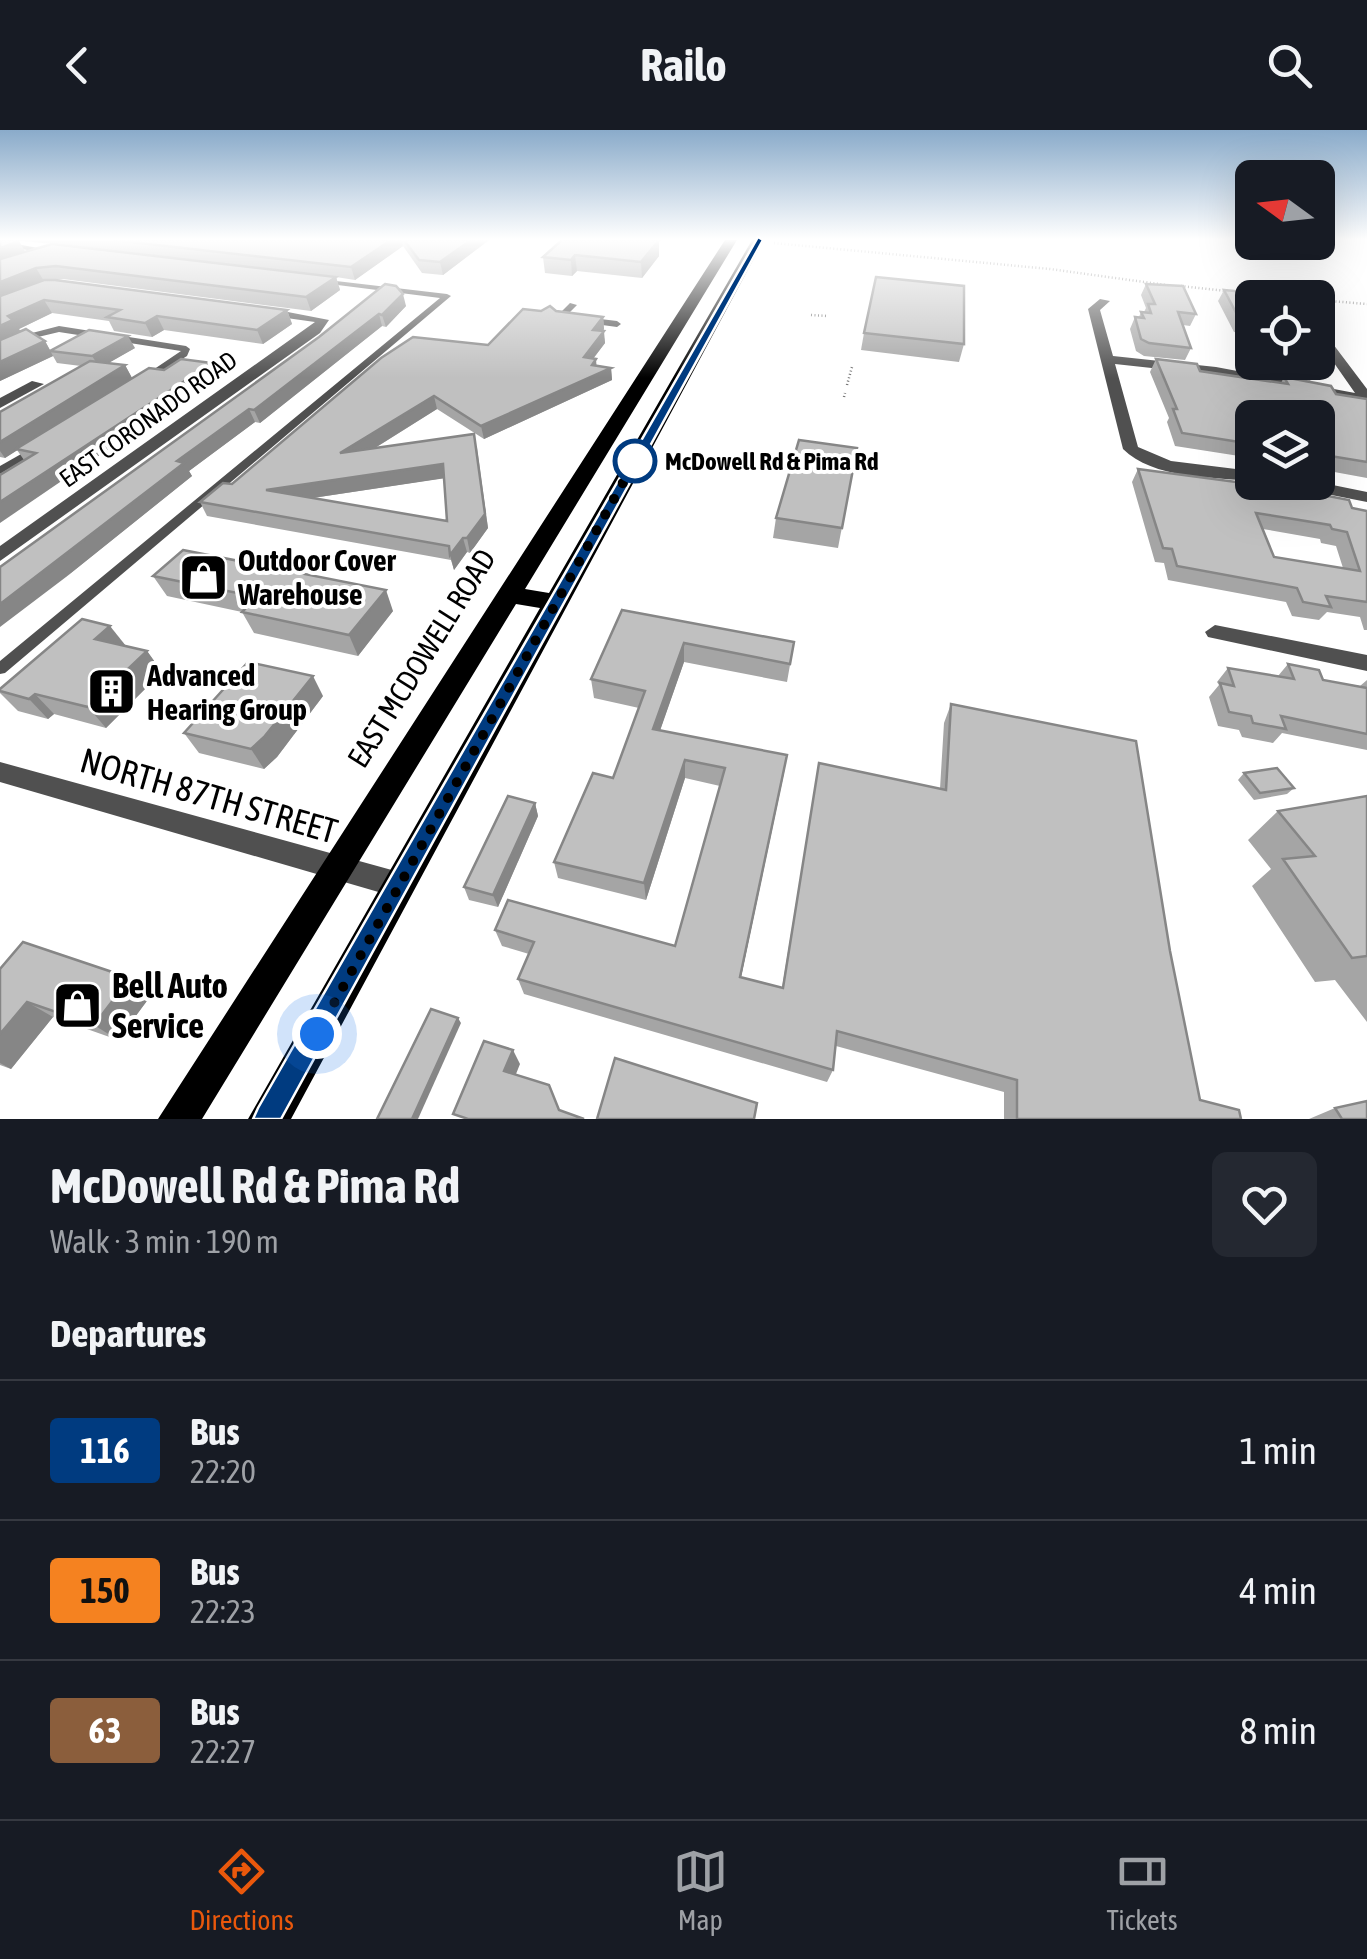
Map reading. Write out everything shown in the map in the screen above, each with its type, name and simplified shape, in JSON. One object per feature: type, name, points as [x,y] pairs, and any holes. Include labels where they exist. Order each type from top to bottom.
[{"type":"main road","name":"EAST MCDOWELL ROAD","points":[[179,1119],[702,286]]},
{"type":"main road","points":[[270,1119],[684,374],[739,286]]},
{"type":"main road","points":[[650,369],[684,374]]},
{"type":"main road","points":[[508,594],[556,603]]},
{"type":"street","points":[[1104,301],[1094,309],[1131,448],[1139,457],[1235,473]]},
{"type":"street","name":"EAST CORONADO ROAD","points":[[0,555],[316,330],[324,320],[252,310]]},
{"type":"street","points":[[1335,355],[1367,399]]},
{"type":"street","points":[[1107,359],[1229,374],[1367,399]]},
{"type":"street","points":[[0,404],[37,384]]},
{"type":"street","points":[[1335,491],[1367,497]]},
{"type":"street","points":[[1215,632],[1367,662]]},
{"type":"street","name":"NORTH 87TH STREET","points":[[0,772],[399,885]]},
{"type":"lane","points":[[0,669],[448,296],[364,286]]},
{"type":"lane","points":[[572,305],[562,317],[617,324]]},
{"type":"lane","points":[[0,352],[35,334],[59,329],[186,350],[134,386]]},
{"type":"lane","points":[[0,471],[50,439]]},
{"type":"path","points":[[1192,286],[1235,292]]},
{"type":"path","points":[[1335,301],[1367,304]]},
{"type":"path","points":[[811,314],[828,316]]},
{"type":"path","points":[[847,385],[852,367]]},
{"type":"building","points":[[27,286],[103,286],[287,310],[257,330],[157,316],[145,323],[107,317],[120,310],[44,300],[8,316],[13,320],[0,326],[0,296]]},
{"type":"building","points":[[219,286],[322,286],[306,297]]},
{"type":"building","points":[[382,286],[396,286],[403,294],[382,315],[254,410],[249,409],[177,461],[184,463],[0,604],[0,567],[319,337]]},
{"type":"building","points":[[874,286],[964,286],[964,344],[864,333]]},
{"type":"building","points":[[1147,286],[1183,286],[1196,314],[1178,312],[1191,348],[1141,339],[1135,317],[1144,318],[1141,312],[1151,313],[1148,304],[1155,304]]},
{"type":"building","points":[[1224,290],[1235,291],[1235,311]]},
{"type":"building","points":[[550,306],[556,311],[603,317],[593,330],[604,331],[584,357],[596,359],[592,365],[611,368],[481,426],[434,396],[340,453],[474,434],[485,514],[450,555],[449,546],[200,502],[223,483],[232,484],[381,358],[413,337],[488,345],[523,309],[541,311]],"holes":[[[443,464],[447,521],[266,490]]]},
{"type":"building","points":[[26,329],[45,341],[0,362],[0,340]]},
{"type":"building","points":[[89,330],[128,336],[92,356],[50,351]]},
{"type":"building","points":[[181,359],[212,363],[0,502],[0,475],[36,453],[16,449],[149,368],[164,370]]},
{"type":"building","points":[[1156,359],[1197,364],[1200,371],[1235,376],[1235,380],[1288,384],[1286,380],[1300,380],[1331,386],[1336,394],[1367,399],[1367,462],[1335,457],[1335,400],[1235,400],[1235,441],[1182,433],[1173,409],[1177,409]]},
{"type":"building","points":[[90,361],[125,365],[0,442],[0,412]]},
{"type":"building","points":[[799,440],[857,448],[842,528],[776,518]]},
{"type":"building","points":[[1138,469],[1235,482],[1235,500],[1349,500],[1352,508],[1367,511],[1367,602],[1326,596],[1331,607],[1303,602],[1297,588],[1177,566],[1172,549],[1163,548]],"holes":[[[1256,513],[1330,525],[1347,532],[1360,571],[1274,557]]]},
{"type":"building","points":[[183,550],[386,590],[349,635],[242,612],[257,597],[153,576]]},
{"type":"building","points":[[622,610],[794,642],[790,664],[684,643],[653,729],[787,755],[740,977],[783,988],[819,763],[946,790],[951,704],[1136,741],[1170,951],[1200,1100],[1239,1110],[1241,1119],[1017,1119],[1017,1080],[837,1031],[833,1070],[518,979],[534,942],[495,930],[508,900],[675,946],[725,768],[685,760],[644,883],[554,862],[593,773],[613,778],[645,691],[591,679]]},
{"type":"building","points":[[82,619],[110,626],[95,639],[147,651],[88,707],[35,694],[29,699],[0,691],[0,689]]},
{"type":"building","points":[[248,662],[313,676],[251,749],[184,733]]},
{"type":"building","points":[[1288,664],[1319,670],[1323,680],[1367,688],[1367,734],[1281,716],[1286,729],[1253,723],[1251,716],[1229,712],[1220,683],[1234,686],[1228,668],[1294,679]]},
{"type":"building","points":[[1277,768],[1294,788],[1260,793],[1244,773]]},
{"type":"building","points":[[508,796],[535,803],[493,895],[464,887]]},
{"type":"building","points":[[1367,796],[1367,956],[1352,958],[1283,859],[1315,856],[1278,811]]},
{"type":"building","points":[[23,942],[130,978],[94,1025],[27,1002],[0,1034],[0,969]]},
{"type":"building","points":[[431,1009],[458,1018],[412,1119],[377,1119]]},
{"type":"building","points":[[484,1041],[513,1050],[504,1071],[549,1085],[559,1110],[584,1119],[468,1119],[453,1114]]},
{"type":"building","points":[[615,1058],[757,1103],[754,1119],[597,1119]]},
{"type":"building","points":[[1367,1101],[1367,1119],[1342,1119],[1335,1108]]},
{"type":"bus line","name":"116","points":[[270,1119],[732,286]]},
{"type":"place","name":"McDowell Rd & Pima Rd","points":[[635,461]]},
{"type":"place","name":"Outdoor Cover Warehouse","points":[[203,577]]},
{"type":"place","name":"Advanced Hearing Group","points":[[112,692]]},
{"type":"place","name":"Bell Auto Service","points":[[77,1005]]},
{"type":"route","points":[[317,1034],[635,461]]}]
